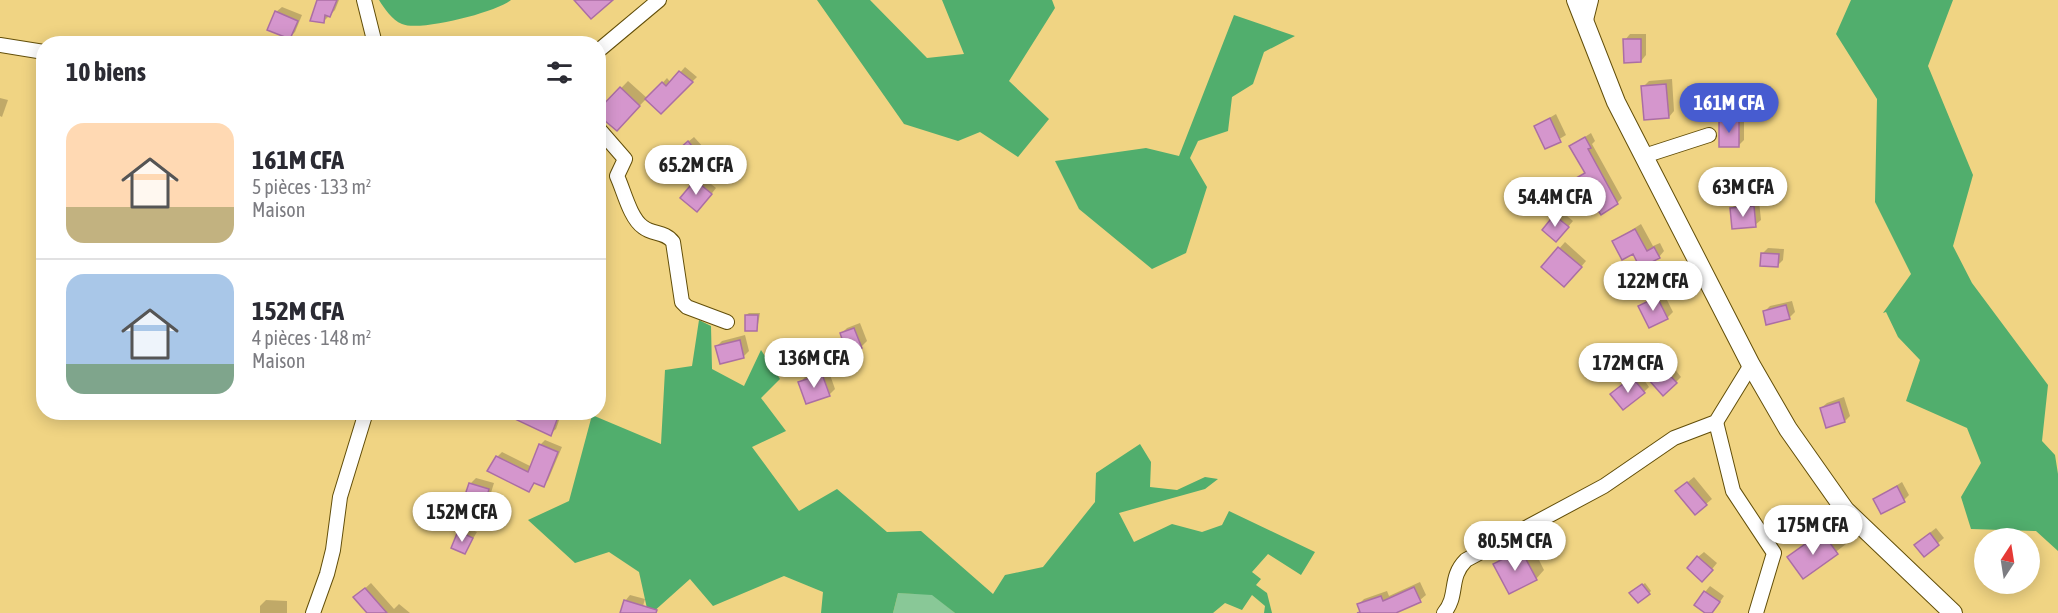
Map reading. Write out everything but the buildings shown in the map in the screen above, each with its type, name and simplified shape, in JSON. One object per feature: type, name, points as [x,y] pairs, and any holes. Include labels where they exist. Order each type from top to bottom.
[{"type":"street","points":[[364,0],[373,36]]},
{"type":"street","points":[[606,44],[659,0]]},
{"type":"street","points":[[1576,0],[1616,102],[1751,365],[1813,468],[1845,510],[1953,613]]},
{"type":"street","points":[[1585,24],[1591,0]]},
{"type":"street","points":[[0,45],[36,51]]},
{"type":"street","points":[[1644,156],[1709,135]]},
{"type":"street","points":[[606,137],[625,159],[617,176],[635,217],[642,227],[662,233],[673,242],[682,302],[687,307],[727,322]]},
{"type":"street","points":[[1444,613],[1450,606],[1456,569],[1466,560],[1604,486],[1674,438],[1716,422],[1751,365]]},
{"type":"street","points":[[313,613],[327,574],[340,497],[364,420]]},
{"type":"street","points":[[1716,422],[1733,491],[1774,553],[1773,563],[1756,613]]},
{"type":"green space","points":[[379,0],[511,0],[491,10],[458,20],[411,26],[395,20]]},
{"type":"green space","points":[[817,0],[870,0],[927,58],[964,54],[942,0],[1052,0],[1055,8],[1009,81],[1049,119],[1018,157],[980,132],[958,141],[904,124]]},
{"type":"green space","points":[[1851,0],[1953,0],[1928,66],[1973,175],[1953,246],[1972,283],[2048,385],[2042,441],[2055,455],[2058,474],[2058,551],[2040,535],[2040,528],[1971,529],[1961,497],[1981,463],[1967,428],[1906,401],[1920,360],[1898,337],[1886,312],[1883,313],[1911,274],[1875,202],[1877,99],[1836,34]]},
{"type":"green space","points":[[1234,15],[1295,36],[1264,52],[1253,84],[1232,97],[1228,131],[1198,141],[1190,158],[1207,187],[1186,253],[1152,269],[1079,209],[1055,161],[1146,148],[1179,156]]},
{"type":"green space","points":[[699,320],[711,326],[712,369],[744,386],[761,350],[780,379],[761,398],[786,431],[752,447],[799,511],[837,489],[887,532],[921,531],[993,594],[1005,575],[1043,567],[1095,502],[1096,473],[1140,444],[1151,462],[1150,487],[1177,490],[1205,477],[1218,479],[1205,489],[1119,513],[1134,542],[1172,524],[1202,532],[1222,525],[1229,511],[1315,552],[1301,575],[1268,554],[1252,572],[1261,579],[1256,585],[1267,593],[1272,613],[1264,613],[1265,606],[1252,595],[1242,610],[1225,603],[1213,613],[955,613],[932,595],[898,593],[893,613],[821,613],[823,592],[784,576],[713,606],[690,579],[652,613],[648,613],[639,572],[609,552],[575,563],[528,520],[569,501],[591,420],[604,420],[661,444],[665,370],[692,366]]},
{"type":"green space","points":[[898,593],[932,594],[955,613],[893,613]]}]
